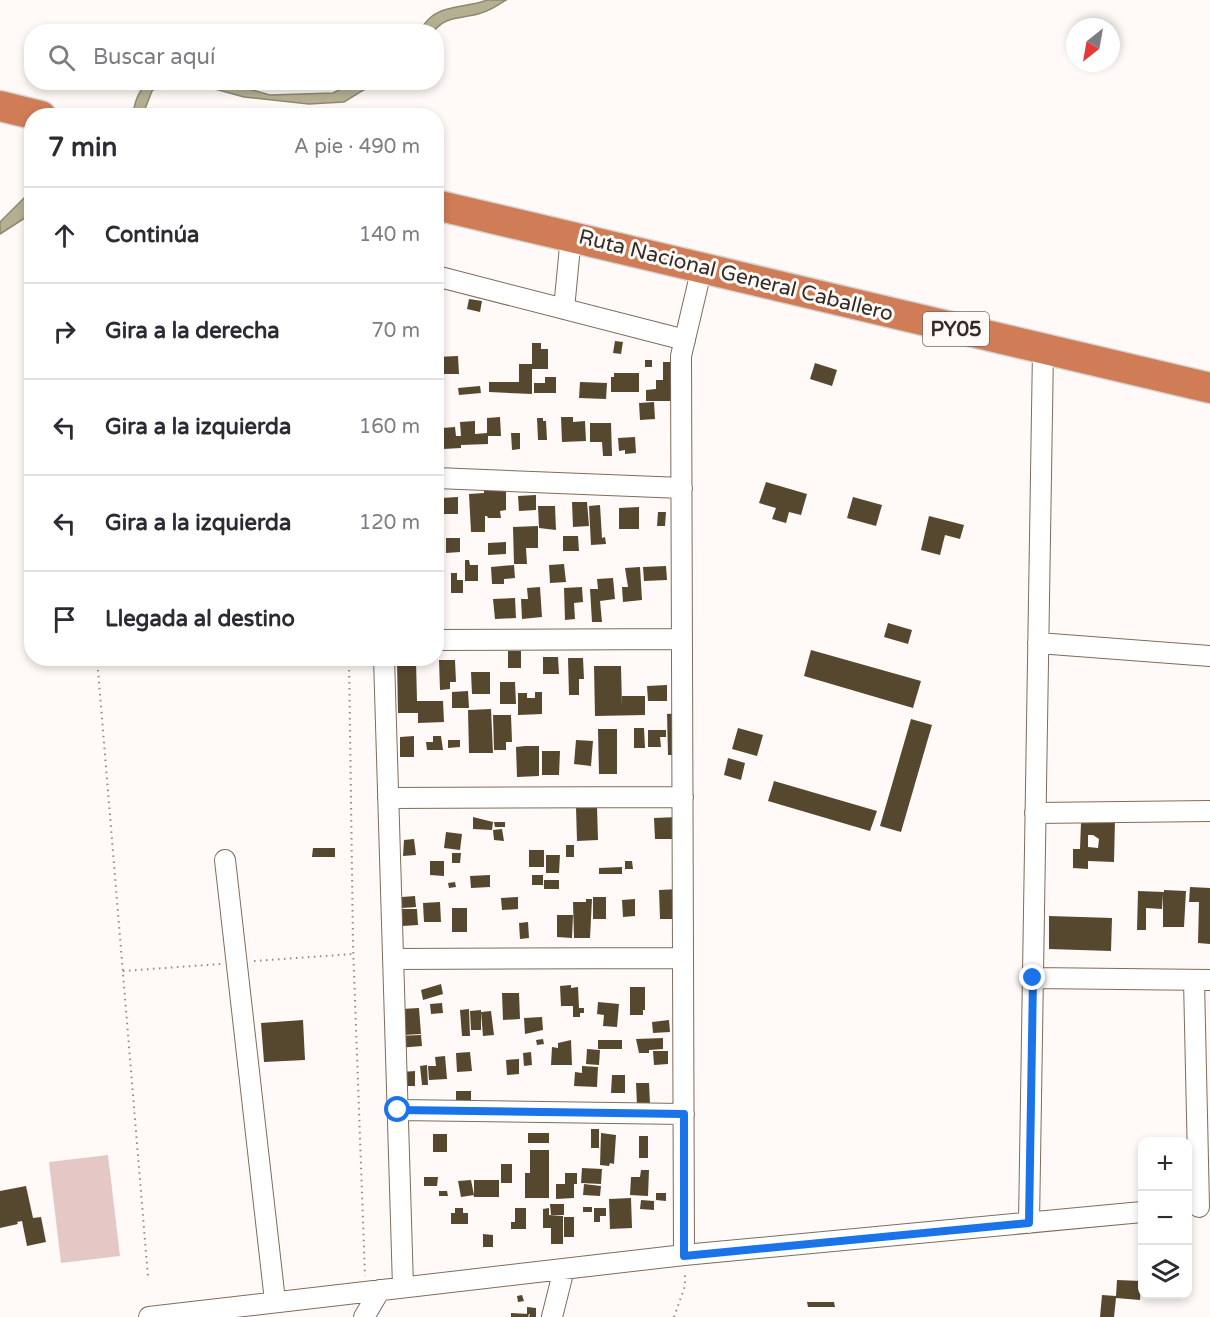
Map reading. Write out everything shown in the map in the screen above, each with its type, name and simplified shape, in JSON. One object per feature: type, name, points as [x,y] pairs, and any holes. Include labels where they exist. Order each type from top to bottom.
[{"type":"highway","points":[[0,106],[24,112]]},
{"type":"highway","name":"Ruta Nacional General Caballero","points":[[444,207],[1210,388]]},
{"type":"street","points":[[564,309],[571,236]]},
{"type":"street","points":[[684,1256],[681,356],[702,267]]},
{"type":"street","points":[[444,278],[685,340]]},
{"type":"street","points":[[1029,1223],[1043,350]]},
{"type":"street","points":[[444,478],[682,488]]},
{"type":"street","points":[[444,640],[682,639]]},
{"type":"street","points":[[1038,643],[1210,656]]},
{"type":"street","points":[[384,666],[403,1287]]},
{"type":"street","points":[[388,798],[683,797]]},
{"type":"street","points":[[1035,813],[1210,811]]},
{"type":"street","points":[[225,860],[275,1301]]},
{"type":"street","points":[[393,959],[683,958]]},
{"type":"street","points":[[1033,978],[1202,980],[1199,1207]]},
{"type":"street","points":[[398,1110],[684,1114]]},
{"type":"street","points":[[148,1317],[684,1256],[1138,1212]]},
{"type":"street","points":[[552,1317],[564,1269]]},
{"type":"street","points":[[364,1317],[373,1290]]},
{"type":"path","points":[[98,666],[148,1277]]},
{"type":"path","points":[[349,666],[352,944],[373,1290]]},
{"type":"path","points":[[674,1317],[685,1286],[684,1256]]},
{"type":"shaded area","points":[[487,0],[506,0],[494,8],[475,15],[456,18],[442,24],[424,24],[437,13]]},
{"type":"shaded area","points":[[141,90],[153,90],[145,108],[134,108]]},
{"type":"shaded area","points":[[219,90],[252,90],[270,95],[364,90],[344,102],[309,104],[244,97]]},
{"type":"shaded area","points":[[24,198],[24,219],[0,234],[0,222]]},
{"type":"shaded area","points":[[108,1155],[120,1256],[61,1263],[49,1162]]},
{"type":"building","points":[[469,299],[482,301],[480,312],[467,309]]},
{"type":"building","points":[[615,341],[623,342],[621,354],[613,353]]},
{"type":"building","points":[[532,343],[541,343],[541,349],[548,349],[548,369],[532,369],[532,394],[489,392],[489,382],[519,382],[519,364],[532,364]]},
{"type":"building","points":[[458,356],[459,374],[444,374],[444,357]]},
{"type":"building","points":[[645,360],[652,360],[652,367],[645,367]]},
{"type":"building","points":[[663,362],[674,362],[675,401],[646,401],[646,390],[656,389],[656,380],[663,380]]},
{"type":"building","points":[[815,363],[837,370],[832,386],[810,379]]},
{"type":"building","points":[[614,373],[639,373],[639,392],[611,392],[611,377],[614,377]]},
{"type":"building","points":[[545,377],[556,377],[556,393],[534,393],[534,383],[545,383]]},
{"type":"building","points":[[580,382],[607,383],[606,399],[579,398]]},
{"type":"building","points":[[480,386],[481,393],[459,395],[458,388]]},
{"type":"building","points":[[654,402],[655,419],[640,420],[639,403]]},
{"type":"building","points":[[500,417],[501,436],[488,436],[488,444],[461,445],[461,448],[444,449],[444,428],[455,427],[456,436],[461,436],[460,422],[475,421],[475,434],[487,433],[487,418]]},
{"type":"building","points":[[561,417],[573,417],[573,422],[585,421],[586,441],[562,442]]},
{"type":"building","points":[[537,418],[543,418],[543,421],[546,421],[547,440],[538,440]]},
{"type":"building","points":[[590,423],[611,423],[612,456],[603,456],[602,442],[590,442]]},
{"type":"building","points":[[511,433],[520,433],[520,449],[512,450]]},
{"type":"building","points":[[635,437],[636,453],[625,454],[625,450],[619,451],[618,438]]},
{"type":"building","points":[[766,482],[807,494],[801,515],[789,512],[786,523],[772,519],[776,508],[759,503]]},
{"type":"building","points":[[506,489],[506,510],[500,511],[501,518],[485,516],[485,532],[471,532],[469,494],[484,493],[484,490]]},
{"type":"building","points":[[536,495],[536,510],[519,511],[518,496]]},
{"type":"building","points":[[458,497],[458,514],[444,514],[444,498]]},
{"type":"building","points":[[853,497],[882,505],[876,526],[847,518]]},
{"type":"building","points":[[572,502],[587,502],[589,526],[573,527]]},
{"type":"building","points":[[600,505],[602,538],[605,537],[606,544],[591,545],[589,506]]},
{"type":"building","points":[[538,506],[555,506],[556,530],[539,528]]},
{"type":"building","points":[[639,507],[639,529],[619,529],[619,508]]},
{"type":"building","points":[[658,512],[666,512],[665,526],[657,526]]},
{"type":"building","points":[[929,516],[964,525],[960,539],[945,535],[940,555],[921,550]]},
{"type":"building","points":[[538,526],[538,548],[526,548],[527,564],[514,564],[513,527]]},
{"type":"building","points":[[563,536],[578,536],[579,551],[563,551]]},
{"type":"building","points":[[446,538],[460,538],[460,552],[446,553]]},
{"type":"building","points":[[506,542],[506,554],[488,555],[488,543]]},
{"type":"building","points":[[465,560],[469,560],[470,565],[478,565],[478,581],[465,581]]},
{"type":"building","points":[[564,564],[566,582],[550,583],[549,565]]},
{"type":"building","points":[[514,565],[515,578],[504,579],[504,584],[492,584],[491,567]]},
{"type":"building","points":[[666,566],[667,580],[644,581],[643,567]]},
{"type":"building","points":[[640,567],[642,600],[623,602],[622,587],[628,587],[625,568]]},
{"type":"building","points":[[451,573],[457,573],[457,580],[463,580],[463,593],[451,593]]},
{"type":"building","points":[[613,578],[615,599],[600,601],[602,622],[592,622],[590,589],[598,589],[597,579]]},
{"type":"building","points":[[540,587],[542,617],[522,619],[521,599],[528,599],[527,588]]},
{"type":"building","points":[[582,587],[583,602],[574,603],[575,619],[565,620],[564,588]]},
{"type":"building","points":[[515,598],[516,618],[495,619],[493,599]]},
{"type":"building","points":[[888,623],[912,630],[908,644],[884,637]]},
{"type":"building","points":[[811,650],[921,681],[913,708],[804,676]]},
{"type":"building","points":[[508,651],[521,651],[521,668],[508,668]]},
{"type":"building","points":[[543,657],[558,657],[559,674],[543,674]]},
{"type":"building","points":[[568,658],[583,658],[584,679],[579,679],[579,695],[569,695]]},
{"type":"building","points":[[444,660],[455,660],[456,682],[450,682],[450,689],[440,690],[439,666],[444,666]]},
{"type":"building","points":[[397,666],[416,666],[417,701],[443,701],[444,722],[418,723],[418,713],[398,713]]},
{"type":"building","points":[[594,666],[621,666],[622,706],[622,696],[645,696],[645,715],[595,716]]},
{"type":"building","points":[[471,672],[490,672],[490,694],[472,694]]},
{"type":"building","points":[[500,682],[515,682],[516,704],[500,704]]},
{"type":"building","points":[[667,685],[667,701],[648,701],[647,686]]},
{"type":"building","points":[[468,691],[469,708],[452,708],[452,692]]},
{"type":"building","points":[[535,692],[542,692],[542,714],[518,715],[518,693],[527,693],[527,698],[535,698]]},
{"type":"building","points":[[491,709],[493,753],[469,753],[468,710]]},
{"type":"building","points":[[681,713],[681,755],[668,755],[667,714]]},
{"type":"building","points":[[493,715],[511,715],[512,742],[506,742],[506,750],[494,750]]},
{"type":"building","points":[[911,719],[932,725],[901,832],[880,826]]},
{"type":"building","points":[[634,728],[644,728],[645,748],[634,748]]},
{"type":"building","points":[[738,728],[763,735],[757,756],[732,749]]},
{"type":"building","points":[[598,729],[617,729],[617,774],[599,774]]},
{"type":"building","points":[[648,730],[666,730],[666,737],[660,737],[661,747],[648,747]]},
{"type":"building","points":[[414,736],[414,757],[400,757],[400,737]]},
{"type":"building","points":[[433,736],[441,736],[443,750],[427,750],[426,742],[433,742]]},
{"type":"building","points":[[448,740],[460,740],[460,747],[448,748]]},
{"type":"building","points":[[576,740],[593,741],[591,766],[574,764]]},
{"type":"building","points":[[539,746],[539,776],[517,777],[516,747]]},
{"type":"building","points":[[542,751],[560,751],[559,775],[542,775]]},
{"type":"building","points":[[728,758],[745,763],[741,780],[724,775]]},
{"type":"building","points":[[774,781],[877,811],[870,831],[768,801]]},
{"type":"building","points":[[576,807],[597,807],[598,840],[577,841]]},
{"type":"building","points":[[473,817],[493,822],[492,830],[473,829]]},
{"type":"building","points":[[678,817],[678,839],[655,839],[654,818]]},
{"type":"building","points":[[1089,819],[1115,820],[1114,862],[1088,861],[1088,869],[1073,868],[1073,849],[1080,849],[1081,823],[1089,823]],"holes":[[[1088,835],[1099,839],[1098,848],[1088,847]]]},
{"type":"building","points":[[494,822],[505,822],[505,827],[495,827]]},
{"type":"building","points":[[502,829],[504,841],[494,840],[493,830]]},
{"type":"building","points":[[446,832],[462,834],[460,850],[444,848]]},
{"type":"building","points":[[414,839],[416,855],[403,856],[404,840]]},
{"type":"building","points":[[566,845],[574,845],[574,857],[566,857]]},
{"type":"building","points":[[313,848],[335,848],[335,857],[312,857]]},
{"type":"building","points":[[529,850],[544,850],[544,867],[529,867]]},
{"type":"building","points":[[452,853],[461,853],[460,863],[452,863]]},
{"type":"building","points":[[546,855],[560,855],[559,873],[546,873]]},
{"type":"building","points":[[430,861],[444,861],[444,876],[430,875]]},
{"type":"building","points":[[625,861],[632,861],[633,869],[625,869]]},
{"type":"building","points":[[622,867],[622,874],[599,874],[599,868]]},
{"type":"building","points":[[490,875],[490,887],[471,888],[470,876]]},
{"type":"building","points":[[532,875],[543,875],[543,885],[532,885]]},
{"type":"building","points":[[544,880],[559,880],[559,889],[544,889]]},
{"type":"building","points":[[455,882],[456,887],[449,888],[448,883]]},
{"type":"building","points":[[1190,887],[1210,888],[1210,944],[1198,943],[1199,902],[1189,902]]},
{"type":"building","points":[[679,889],[679,919],[660,919],[659,890]]},
{"type":"building","points":[[1164,890],[1186,891],[1184,927],[1163,927],[1163,894],[1162,909],[1146,908],[1146,930],[1137,930],[1138,891],[1164,892]]},
{"type":"building","points":[[415,896],[416,907],[402,908],[402,897]]},
{"type":"building","points":[[518,897],[518,909],[502,910],[501,898]]},
{"type":"building","points":[[593,897],[606,897],[606,919],[593,919]]},
{"type":"building","points":[[586,899],[592,899],[590,938],[574,938],[573,902],[586,902]]},
{"type":"building","points":[[635,899],[635,916],[623,917],[622,900]]},
{"type":"building","points":[[440,902],[441,922],[424,922],[423,903]]},
{"type":"building","points":[[452,908],[467,908],[467,932],[452,932]]},
{"type":"building","points":[[401,909],[417,909],[418,925],[402,926]]},
{"type":"building","points":[[557,915],[573,915],[572,938],[557,937]]},
{"type":"building","points":[[1049,916],[1112,918],[1111,951],[1049,949]]},
{"type":"building","points":[[528,922],[529,938],[520,939],[519,923]]},
{"type":"building","points":[[441,984],[443,994],[423,1000],[421,990]]},
{"type":"building","points":[[571,985],[571,988],[578,987],[579,1008],[584,1008],[584,1013],[580,1013],[580,1017],[573,1017],[573,1006],[561,1006],[560,986]]},
{"type":"building","points":[[630,987],[645,987],[643,1015],[630,1015]]},
{"type":"building","points":[[502,993],[519,993],[520,1019],[503,1020]]},
{"type":"building","points":[[598,1002],[619,1004],[617,1027],[603,1026],[604,1015],[597,1014]]},
{"type":"building","points":[[442,1003],[443,1013],[431,1014],[430,1004]]},
{"type":"building","points":[[419,1008],[421,1034],[403,1035],[401,1009]]},
{"type":"building","points":[[469,1009],[470,1036],[462,1036],[460,1010]]},
{"type":"building","points":[[481,1010],[481,1030],[471,1030],[470,1011]]},
{"type":"building","points":[[491,1011],[494,1035],[483,1036],[481,1012]]},
{"type":"building","points":[[542,1017],[543,1030],[525,1034],[524,1018]]},
{"type":"building","points":[[303,1020],[305,1060],[264,1062],[261,1023]]},
{"type":"building","points":[[669,1020],[670,1032],[653,1033],[652,1022]]},
{"type":"building","points":[[421,1035],[422,1046],[398,1048],[397,1036]]},
{"type":"building","points":[[663,1038],[663,1049],[639,1053],[636,1039]]},
{"type":"building","points":[[543,1039],[544,1044],[537,1045],[536,1040]]},
{"type":"building","points":[[571,1040],[572,1065],[551,1065],[552,1047],[558,1048],[558,1043]]},
{"type":"building","points":[[598,1040],[622,1040],[622,1049],[598,1049]]},
{"type":"building","points":[[587,1049],[600,1050],[599,1065],[586,1064]]},
{"type":"building","points":[[653,1051],[668,1051],[668,1064],[654,1065]]},
{"type":"building","points":[[470,1052],[472,1071],[457,1072],[456,1053]]},
{"type":"building","points":[[531,1052],[532,1065],[524,1066],[523,1053]]},
{"type":"building","points":[[445,1056],[447,1079],[429,1080],[428,1066],[436,1066],[435,1057]]},
{"type":"building","points":[[519,1059],[519,1074],[507,1075],[506,1060]]},
{"type":"building","points":[[427,1065],[428,1085],[422,1085],[420,1066]]},
{"type":"building","points":[[582,1066],[598,1067],[597,1087],[574,1086],[575,1072],[582,1073]]},
{"type":"building","points":[[415,1071],[415,1086],[406,1086],[401,1072]]},
{"type":"building","points":[[612,1075],[625,1075],[625,1093],[611,1093]]},
{"type":"building","points":[[636,1083],[649,1083],[650,1104],[637,1105]]},
{"type":"building","points":[[456,1091],[471,1091],[471,1103],[456,1103]]},
{"type":"building","points":[[591,1129],[599,1129],[599,1148],[591,1148]]},
{"type":"building","points":[[528,1133],[549,1133],[549,1143],[528,1143]]},
{"type":"building","points":[[601,1133],[616,1135],[614,1164],[610,1163],[609,1166],[600,1165]]},
{"type":"building","points":[[433,1134],[447,1134],[447,1152],[433,1152]]},
{"type":"building","points":[[639,1136],[648,1136],[648,1158],[639,1158]]},
{"type":"building","points":[[530,1150],[549,1150],[549,1198],[525,1198],[525,1173],[530,1173]]},
{"type":"building","points":[[501,1164],[512,1164],[512,1183],[501,1183]]},
{"type":"building","points":[[582,1168],[602,1169],[601,1184],[581,1183]]},
{"type":"building","points":[[641,1170],[649,1170],[648,1196],[630,1195],[631,1177],[640,1177]]},
{"type":"building","points":[[565,1173],[577,1173],[574,1198],[556,1199],[556,1184],[565,1184]]},
{"type":"building","points":[[424,1177],[438,1177],[437,1186],[424,1186]]},
{"type":"building","points":[[471,1180],[474,1195],[461,1197],[458,1181]]},
{"type":"building","points":[[474,1180],[499,1180],[499,1197],[474,1197]]},
{"type":"building","points":[[584,1184],[601,1186],[600,1196],[583,1195]]},
{"type":"building","points":[[26,1186],[33,1218],[41,1217],[46,1242],[27,1246],[22,1221],[0,1228],[0,1191]]},
{"type":"building","points":[[439,1191],[447,1191],[448,1196],[439,1196]]},
{"type":"building","points":[[656,1193],[666,1193],[666,1201],[656,1200]]},
{"type":"building","points":[[631,1198],[632,1228],[610,1229],[609,1199]]},
{"type":"building","points":[[641,1200],[654,1201],[654,1210],[640,1209]]},
{"type":"building","points":[[550,1204],[564,1204],[564,1215],[551,1215]]},
{"type":"building","points":[[583,1207],[592,1207],[592,1212],[583,1212]]},
{"type":"building","points":[[455,1208],[463,1208],[463,1213],[468,1213],[468,1224],[451,1224],[451,1213],[455,1213]]},
{"type":"building","points":[[515,1208],[526,1208],[526,1229],[511,1229],[511,1222],[515,1222]]},
{"type":"building","points":[[549,1208],[549,1215],[563,1216],[563,1244],[551,1244],[551,1228],[543,1228],[543,1209]]},
{"type":"building","points":[[594,1208],[606,1208],[606,1216],[600,1216],[600,1222],[594,1222]]},
{"type":"building","points":[[564,1217],[574,1217],[574,1237],[564,1237]]},
{"type":"building","points":[[483,1234],[493,1235],[493,1247],[483,1247]]},
{"type":"building","points":[[1117,1280],[1138,1281],[1138,1299],[1140,1300],[1116,1298],[1114,1317],[1100,1317],[1102,1295],[1116,1296]]},
{"type":"building","points":[[522,1295],[524,1301],[518,1302],[517,1296]]},
{"type":"building","points":[[807,1302],[834,1302],[835,1307],[808,1307]]},
{"type":"building","points":[[527,1307],[536,1308],[536,1317],[529,1317]]},
{"type":"building","points":[[511,1313],[529,1314],[528,1317],[511,1317]]},
{"type":"route","points":[[398,1110],[684,1114],[684,1256],[1029,1223],[1033,978]]}]
